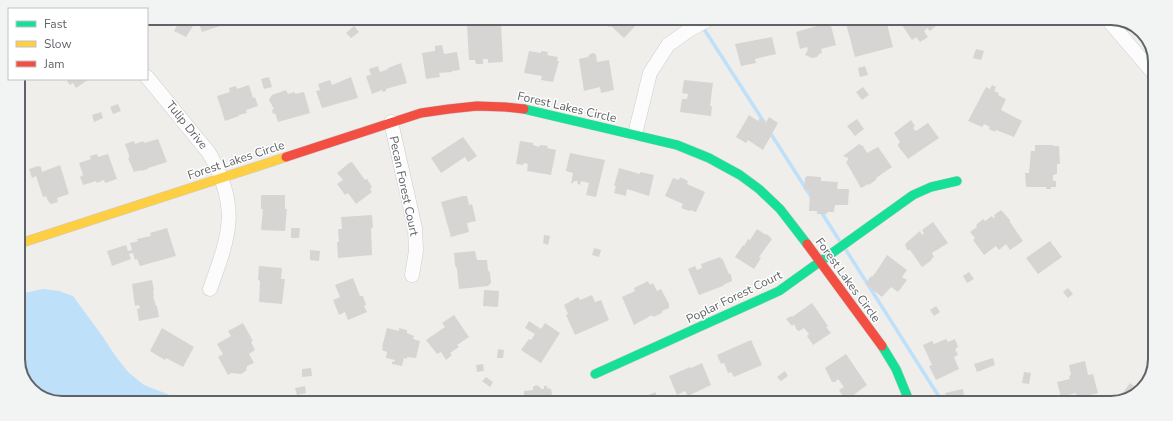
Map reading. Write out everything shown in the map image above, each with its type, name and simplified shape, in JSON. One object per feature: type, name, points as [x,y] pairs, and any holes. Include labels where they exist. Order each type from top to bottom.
[{"type":"street","points":[[635,134],[650,74],[668,45],[698,25]]},
{"type":"street","points":[[1112,25],[1148,67]]},
{"type":"street","name":"Tulip Drive","points":[[148,78],[209,153],[222,177],[229,205],[229,220],[227,238],[210,289]]},
{"type":"street","name":"Forest Lakes Circle","points":[[25,242],[421,113],[452,107],[483,105],[510,106],[533,110],[677,145],[726,166],[748,181],[780,208],[894,364],[907,396]]},
{"type":"street","name":"Pecan Forest Court","points":[[391,122],[415,228],[416,251],[412,275]]},
{"type":"street","name":"Poplar Forest Court","points":[[595,374],[741,310],[779,291],[913,195],[930,187],[957,182]]},
{"type":"water","points":[[43,289],[59,291],[73,296],[128,372],[144,385],[172,396],[62,396],[50,394],[41,390],[30,377],[25,361],[25,293]]},
{"type":"building","points":[[178,25],[193,26],[186,37],[174,31]]},
{"type":"building","points":[[200,25],[223,25],[202,32]]},
{"type":"building","points":[[501,25],[503,62],[488,63],[488,59],[483,59],[483,64],[476,64],[475,60],[469,60],[467,26]]},
{"type":"building","points":[[606,25],[636,25],[624,38],[611,26],[608,27]]},
{"type":"building","points":[[820,25],[831,25],[836,45],[821,49],[822,53],[817,57],[812,58],[805,55],[808,50],[807,47],[800,49],[796,32]]},
{"type":"building","points":[[846,25],[887,25],[893,47],[855,57]]},
{"type":"building","points":[[902,25],[937,25],[930,31],[927,28],[924,31],[928,37],[920,42],[916,37],[912,40]]},
{"type":"building","points":[[354,26],[359,32],[351,38],[346,33]]},
{"type":"building","points":[[772,37],[776,54],[755,59],[756,63],[741,66],[735,44]]},
{"type":"building","points":[[442,45],[444,54],[457,52],[460,70],[439,73],[440,77],[426,79],[422,53],[435,51],[435,46]]},
{"type":"building","points":[[976,49],[984,51],[981,60],[973,58]]},
{"type":"building","points":[[529,51],[541,53],[541,51],[548,52],[547,55],[558,57],[557,61],[559,61],[553,82],[541,80],[542,76],[524,73]]},
{"type":"building","points":[[594,53],[596,55],[597,62],[609,60],[614,90],[601,93],[600,87],[584,91],[579,59],[588,57],[590,54]]},
{"type":"building","points":[[401,63],[407,83],[386,89],[386,91],[383,92],[382,90],[372,94],[366,76],[371,75],[369,69],[378,66],[380,72]]},
{"type":"building","points":[[865,66],[868,75],[860,77],[858,68]]},
{"type":"building","points":[[269,77],[272,87],[264,89],[261,79]]},
{"type":"building","points":[[351,77],[358,98],[322,108],[316,91],[320,90],[318,84],[330,80],[332,85]]},
{"type":"building","points":[[88,80],[76,88],[73,83],[70,85],[67,81]]},
{"type":"building","points":[[684,80],[713,83],[710,106],[712,106],[711,116],[680,112],[682,99],[687,99],[688,94],[682,93]]},
{"type":"building","points":[[249,85],[253,98],[255,97],[258,106],[246,110],[247,113],[225,121],[217,96],[230,92],[229,88],[236,86],[237,89]]},
{"type":"building","points":[[992,85],[996,87],[994,91],[999,93],[998,95],[1006,99],[1001,110],[1022,121],[1014,137],[996,130],[995,132],[984,124],[982,127],[968,121],[986,87],[990,89]]},
{"type":"building","points":[[863,87],[869,95],[862,100],[856,92]]},
{"type":"building","points":[[286,90],[288,94],[304,92],[310,113],[278,122],[275,113],[273,114],[272,110],[274,109],[269,100],[272,95]]},
{"type":"building","points":[[118,104],[121,111],[113,114],[110,107]]},
{"type":"building","points":[[101,112],[103,118],[94,122],[92,115]]},
{"type":"building","points":[[749,115],[758,121],[760,118],[765,121],[765,124],[769,117],[778,123],[763,150],[748,140],[746,143],[736,137]]},
{"type":"building","points":[[857,119],[864,129],[855,136],[847,126]]},
{"type":"building","points":[[911,120],[915,126],[913,128],[916,131],[928,123],[939,138],[908,159],[898,146],[900,142],[894,133]]},
{"type":"building","points":[[463,137],[477,156],[468,162],[465,157],[441,173],[431,158]]},
{"type":"building","points":[[158,139],[167,162],[134,172],[128,158],[129,155],[125,144],[134,141],[135,144],[143,141],[144,143]]},
{"type":"building","points":[[520,141],[533,143],[533,145],[539,147],[540,145],[548,146],[547,148],[556,150],[551,175],[527,171],[528,164],[516,164]]},
{"type":"building","points":[[859,144],[863,146],[867,153],[878,147],[892,167],[869,185],[868,184],[861,188],[846,162],[848,158],[843,156]]},
{"type":"building","points":[[1035,145],[1059,146],[1060,164],[1057,164],[1057,174],[1053,175],[1053,181],[1056,181],[1056,187],[1046,189],[1046,187],[1026,187],[1025,173],[1029,173],[1031,151],[1035,151]]},
{"type":"building","points":[[570,153],[605,160],[596,197],[586,195],[589,183],[581,181],[580,185],[577,183],[578,181],[575,181],[571,184],[573,173],[566,171]]},
{"type":"building","points":[[97,154],[98,157],[108,154],[117,179],[105,183],[104,180],[97,183],[96,181],[83,185],[80,177],[83,175],[79,163],[91,159],[90,156]]},
{"type":"building","points":[[352,162],[372,187],[370,189],[372,192],[356,204],[348,193],[345,195],[337,184],[343,180],[337,173]]},
{"type":"building","points":[[60,165],[69,194],[57,198],[58,202],[51,204],[46,196],[43,197],[36,176],[32,178],[29,169],[38,166],[41,167],[42,172]]},
{"type":"building","points":[[619,168],[640,174],[640,172],[654,175],[649,196],[627,189],[626,196],[614,193],[616,186],[614,186]]},
{"type":"building","points":[[807,176],[821,177],[821,181],[838,182],[837,189],[849,189],[848,205],[835,205],[834,212],[827,212],[827,214],[817,214],[817,211],[809,211],[810,191],[804,189],[805,178]]},
{"type":"building","points":[[680,177],[688,181],[687,184],[705,192],[696,212],[681,208],[683,204],[665,196],[673,178],[679,180]]},
{"type":"building","points":[[261,195],[285,195],[285,209],[287,209],[285,231],[261,230],[263,209],[261,209]]},
{"type":"building","points":[[467,196],[469,205],[472,204],[476,221],[467,223],[469,232],[451,237],[441,202]]},
{"type":"building","points":[[1001,210],[1010,220],[1023,241],[1010,250],[1006,244],[999,250],[996,246],[984,255],[973,240],[975,238],[970,232],[977,227],[976,225],[983,219],[985,221],[992,216],[993,218],[995,217],[994,215]]},
{"type":"building","points":[[372,215],[372,255],[338,258],[337,242],[339,242],[338,229],[342,229],[341,217]]},
{"type":"building","points":[[933,222],[948,243],[932,253],[934,257],[931,259],[932,260],[922,267],[910,250],[907,250],[905,244],[920,231],[922,235],[924,233],[922,230]]},
{"type":"building","points":[[167,228],[176,256],[140,266],[137,259],[135,260],[133,253],[129,254],[131,259],[112,266],[107,251],[126,245],[128,251],[132,250],[130,243],[138,241],[137,239],[151,236],[150,233]]},
{"type":"building","points":[[291,228],[300,228],[299,238],[291,238]]},
{"type":"building","points":[[757,229],[766,235],[767,234],[772,239],[759,257],[761,258],[754,269],[735,257],[748,239],[750,240]]},
{"type":"building","points":[[544,235],[550,236],[548,245],[543,243]]},
{"type":"building","points":[[1050,241],[1062,257],[1038,274],[1026,258]]},
{"type":"building","points":[[594,248],[601,250],[599,257],[592,255]]},
{"type":"building","points":[[310,250],[320,251],[319,261],[310,260]]},
{"type":"building","points":[[475,251],[477,260],[487,260],[491,283],[488,286],[459,289],[454,253]]},
{"type":"building","points":[[887,255],[907,270],[902,277],[907,280],[898,292],[891,287],[882,297],[865,284],[876,272]]},
{"type":"building","points":[[720,257],[721,259],[722,258],[729,274],[731,274],[732,281],[699,295],[688,269],[695,266],[697,270],[702,268],[701,264]]},
{"type":"building","points":[[259,266],[282,268],[281,279],[285,279],[282,304],[259,302]]},
{"type":"building","points":[[969,272],[974,279],[967,283],[963,276]]},
{"type":"building","points":[[353,278],[360,296],[363,296],[366,305],[364,306],[367,312],[348,320],[345,312],[339,315],[333,300],[340,297],[335,285]]},
{"type":"building","points":[[152,280],[154,290],[153,296],[159,317],[139,321],[137,309],[140,308],[139,305],[135,306],[132,284]]},
{"type":"building","points":[[648,281],[650,285],[653,283],[657,291],[661,289],[669,304],[669,308],[662,311],[662,313],[653,317],[652,315],[634,325],[622,297],[635,291],[634,288]]},
{"type":"building","points":[[1068,288],[1073,294],[1068,298],[1063,292]]},
{"type":"building","points":[[484,290],[499,291],[498,307],[483,306]]},
{"type":"building","points":[[592,295],[595,302],[601,300],[609,320],[575,335],[566,315],[568,314],[564,305],[578,297],[580,300]]},
{"type":"building","points":[[812,303],[828,326],[826,327],[831,333],[813,345],[807,336],[809,334],[804,328],[799,331],[797,330],[794,324],[792,326],[786,319],[791,316],[792,317]]},
{"type":"building","points":[[936,306],[940,312],[934,316],[930,310]]},
{"type":"building","points":[[454,315],[469,337],[457,345],[459,347],[450,353],[452,355],[446,360],[441,352],[437,354],[426,340],[445,327],[442,323]]},
{"type":"building","points":[[529,321],[541,329],[545,323],[560,333],[541,363],[521,350],[529,339],[531,340],[535,334],[525,328]]},
{"type":"building","points":[[243,323],[253,341],[251,342],[255,350],[249,354],[254,363],[247,366],[246,371],[241,374],[231,373],[228,375],[218,357],[223,354],[217,344],[231,336],[228,331]]},
{"type":"building","points":[[162,328],[194,347],[183,367],[166,358],[165,360],[150,351]]},
{"type":"building","points":[[387,328],[399,331],[399,328],[407,330],[407,333],[414,336],[413,339],[420,341],[416,358],[404,358],[402,366],[392,364],[392,361],[394,362],[395,360],[386,358],[387,352],[382,350],[382,347]]},
{"type":"building","points":[[946,339],[948,342],[955,339],[958,347],[955,349],[958,355],[954,357],[959,369],[936,380],[929,366],[932,365],[923,345],[932,341],[934,344]]},
{"type":"building","points":[[751,340],[762,365],[734,377],[731,372],[728,373],[724,363],[721,364],[717,355]]},
{"type":"building","points":[[498,349],[504,350],[503,358],[497,358]]},
{"type":"building","points":[[846,354],[867,385],[852,396],[843,396],[839,390],[844,387],[838,379],[835,382],[832,382],[825,368]]},
{"type":"building","points":[[993,358],[995,365],[977,372],[974,364]]},
{"type":"building","points":[[1085,361],[1088,375],[1093,374],[1098,393],[1085,396],[1077,396],[1076,393],[1061,396],[1057,382],[1070,379],[1069,376],[1071,375],[1069,365]]},
{"type":"building","points":[[702,363],[711,385],[688,396],[685,391],[677,395],[669,376]]},
{"type":"building","points":[[483,364],[484,371],[477,372],[476,365]]},
{"type":"building","points":[[311,368],[312,376],[302,377],[302,369]]},
{"type":"building","points":[[785,371],[788,376],[781,381],[777,377]]},
{"type":"building","points":[[1024,372],[1031,373],[1029,384],[1022,383]]},
{"type":"building","points":[[486,377],[493,382],[490,387],[482,381]]},
{"type":"building","points":[[1130,383],[1135,387],[1127,392],[1122,394]]},
{"type":"building","points":[[536,385],[541,389],[544,389],[544,386],[547,386],[547,388],[551,389],[552,394],[551,396],[524,396],[524,391],[533,390],[533,387]]},
{"type":"building","points":[[305,386],[306,393],[297,395],[295,388]]},
{"type":"building","points":[[963,389],[964,396],[946,396],[945,393]]},
{"type":"building","points":[[655,392],[657,396],[647,396]]},
{"type":"waterway","points":[[702,26],[764,122]]},
{"type":"waterway","points":[[769,131],[812,198]]},
{"type":"waterway","points":[[820,210],[839,240]]},
{"type":"waterway","points":[[846,250],[939,396]]},
{"type":"traffic: fast","points":[[524,109],[677,145],[709,158],[740,175],[759,189],[780,209],[807,244]]},
{"type":"traffic: fast","points":[[595,374],[779,291],[913,195],[931,187],[957,181]]},
{"type":"traffic: fast","points":[[882,346],[896,369],[907,396]]},
{"type":"traffic: slow","points":[[25,242],[286,157]]},
{"type":"traffic: jam","points":[[286,157],[421,113],[477,106],[524,109]]},
{"type":"traffic: jam","points":[[807,244],[882,346]]}]
